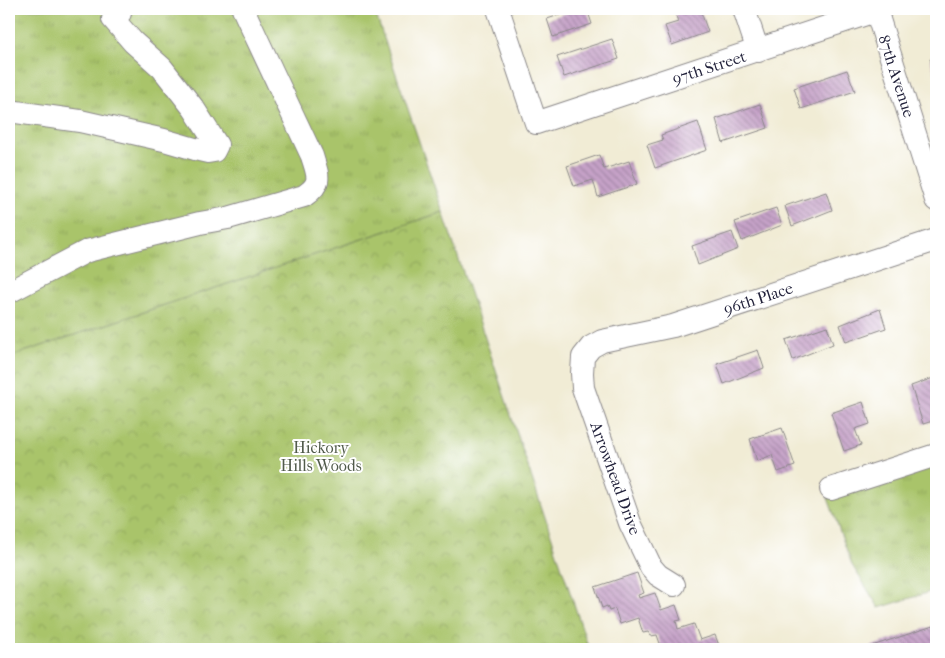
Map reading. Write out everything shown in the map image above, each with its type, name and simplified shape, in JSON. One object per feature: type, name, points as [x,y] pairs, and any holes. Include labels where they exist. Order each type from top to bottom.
[{"type":"street","points":[[102,9],[108,16],[110,9],[115,9]]},
{"type":"street","points":[[9,111],[80,121],[164,140],[195,150],[214,151],[216,145],[194,109],[168,74],[113,19],[120,13],[120,9]]},
{"type":"street","points":[[9,292],[51,268],[87,252],[200,223],[228,218],[304,196],[314,189],[318,177],[312,156],[243,9]]},
{"type":"street","name":"97th Street","points":[[498,9],[536,123],[879,10]]},
{"type":"street","points":[[744,9],[758,51]]},
{"type":"street","name":"87th Avenue","points":[[879,10],[936,200]]},
{"type":"street","name":"96th Place","points":[[584,357],[591,347],[602,341],[673,326],[936,240]]},
{"type":"street","name":"Arrowhead Drive","points":[[584,357],[582,373],[584,388],[630,523],[651,567],[658,575],[674,586]]},
{"type":"street","points":[[831,489],[936,455]]},
{"type":"green space","points":[[9,9],[374,9],[443,212],[9,357]]},
{"type":"green space","name":"Hickory Hills Woods","points":[[443,212],[589,649],[9,649],[9,357]]},
{"type":"green space","points":[[936,462],[936,590],[879,608],[852,565],[828,498]]},
{"type":"building","points":[[565,9],[587,9],[592,24],[553,37],[547,19],[566,13]]},
{"type":"building","points":[[674,9],[700,9],[708,32],[672,45],[665,26],[678,22]]},
{"type":"building","points":[[612,39],[619,59],[564,77],[557,57]]},
{"type":"building","points":[[936,57],[936,77],[930,59]]},
{"type":"building","points":[[847,70],[855,91],[801,109],[794,88]]},
{"type":"building","points":[[760,104],[768,128],[723,143],[716,119]]},
{"type":"building","points":[[698,122],[707,150],[655,168],[647,145],[663,140],[661,135]]},
{"type":"building","points":[[599,155],[604,169],[629,161],[637,184],[598,197],[593,180],[574,186],[567,166]]},
{"type":"building","points":[[826,192],[832,210],[792,226],[785,206]]},
{"type":"building","points":[[776,208],[782,225],[742,241],[735,222]]},
{"type":"building","points":[[732,232],[738,249],[698,265],[692,246]]},
{"type":"building","points":[[880,309],[886,328],[846,342],[840,325]]},
{"type":"building","points":[[827,326],[833,344],[793,360],[786,340]]},
{"type":"building","points":[[758,350],[764,368],[724,384],[717,364]]},
{"type":"building","points":[[936,377],[936,420],[923,424],[911,386]]},
{"type":"building","points":[[863,402],[870,424],[855,429],[861,445],[844,451],[831,413]]},
{"type":"building","points":[[782,428],[795,466],[778,472],[772,455],[757,461],[750,439]]},
{"type":"building","points":[[637,573],[644,593],[638,595],[639,598],[655,593],[661,610],[676,605],[681,620],[676,621],[678,629],[694,624],[700,640],[715,635],[720,648],[680,649],[679,647],[662,649],[657,635],[651,636],[648,632],[643,633],[638,618],[620,624],[615,609],[609,611],[607,606],[602,608],[595,587]]},
{"type":"building","points":[[936,625],[936,649],[869,649],[869,647]]}]
